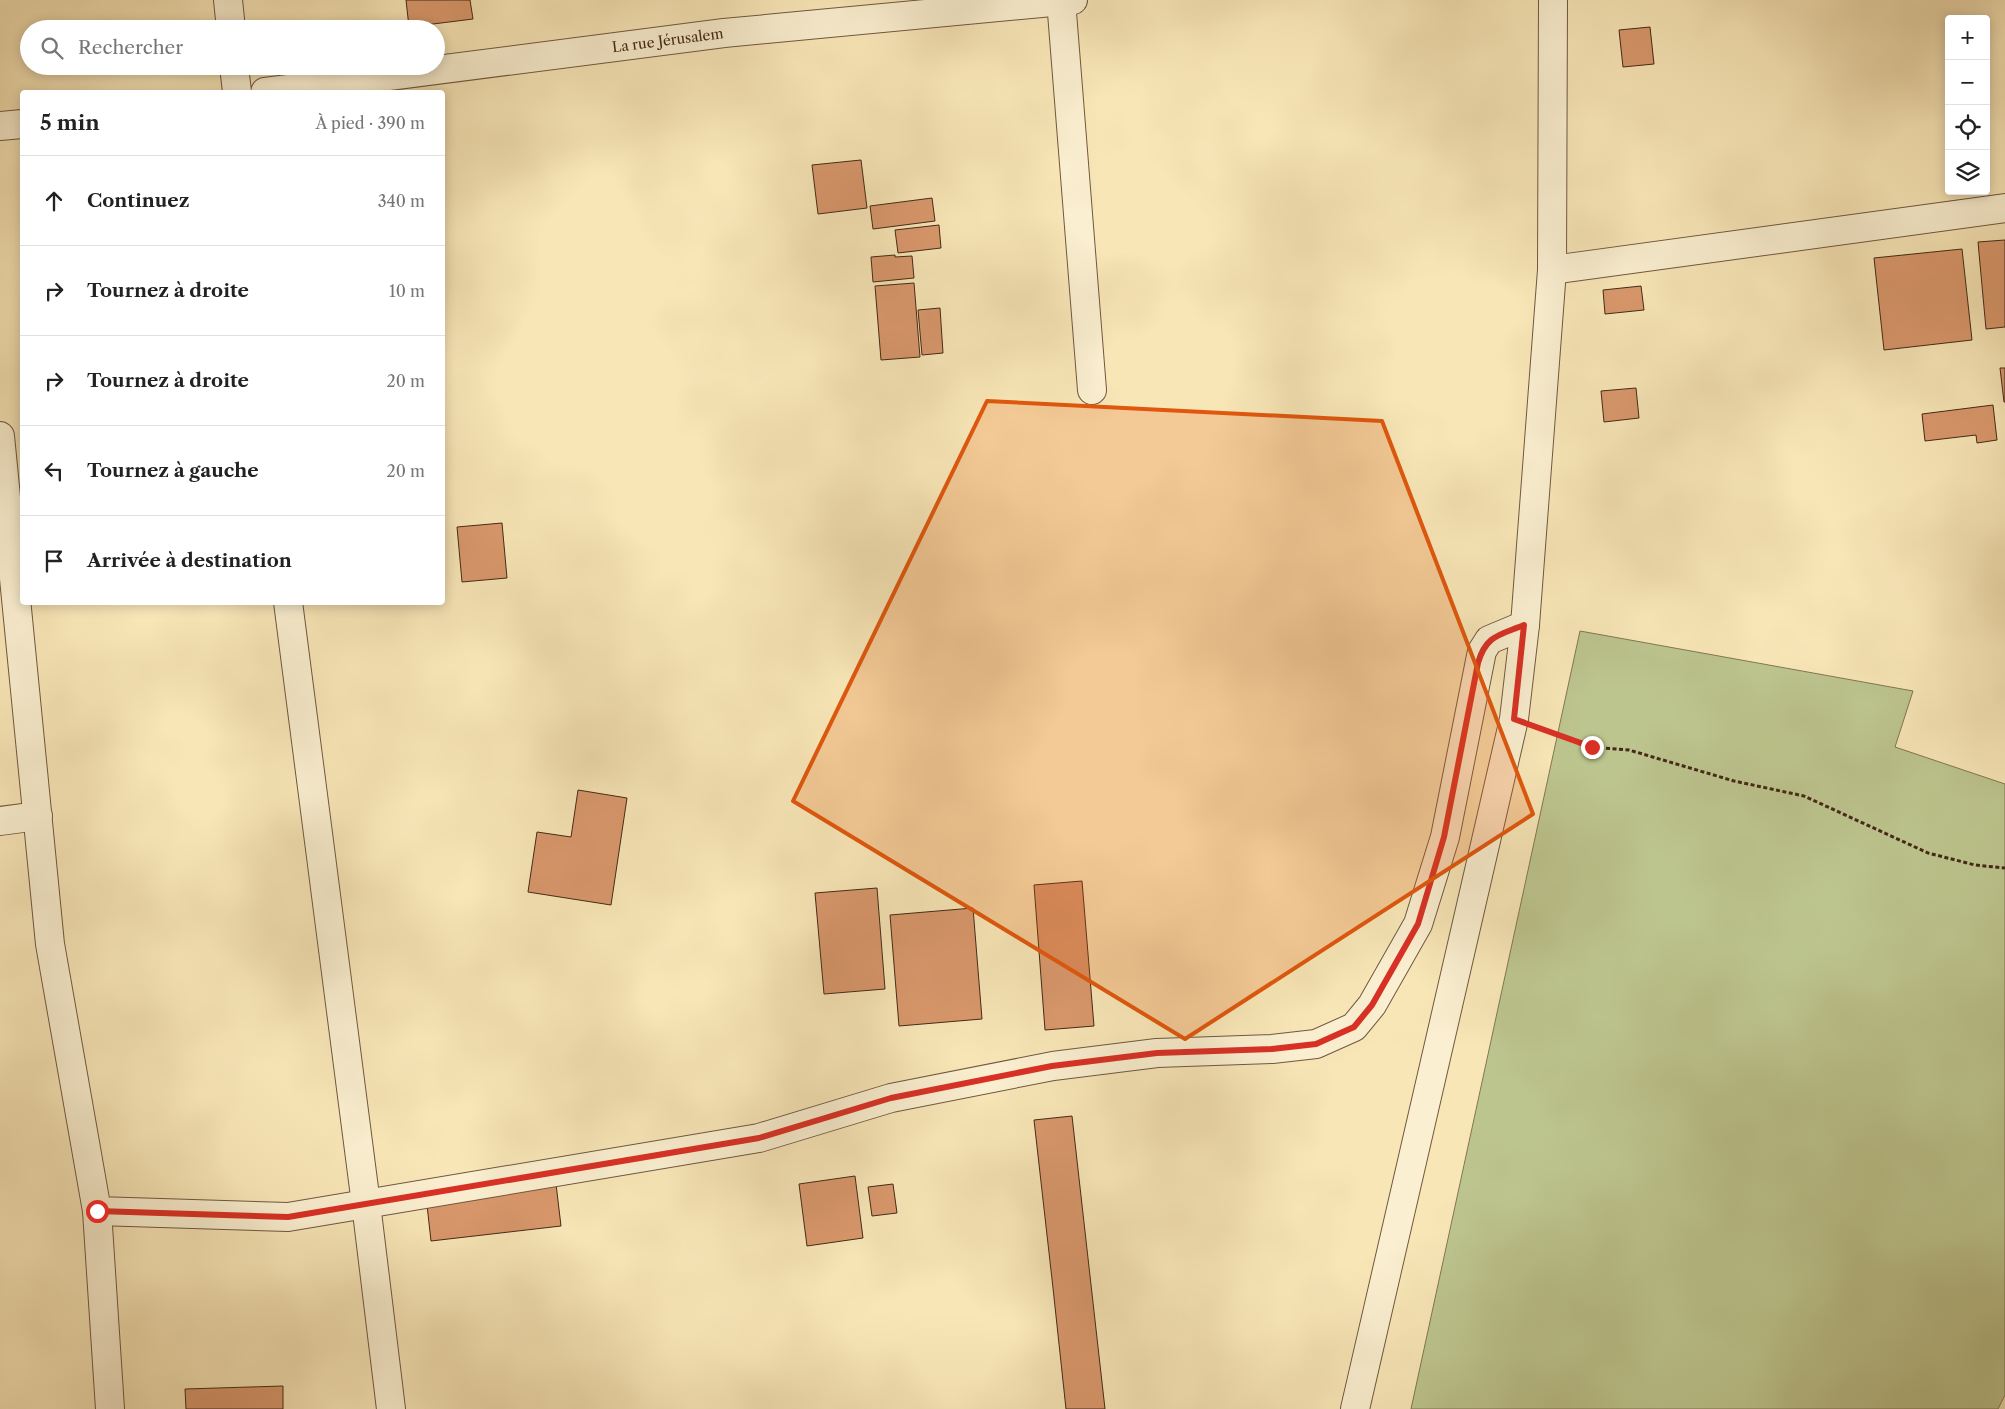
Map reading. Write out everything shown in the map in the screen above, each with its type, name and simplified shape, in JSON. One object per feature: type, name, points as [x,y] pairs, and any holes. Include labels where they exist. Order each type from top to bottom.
[{"type":"street","points":[[228,0],[230,20]]},
{"type":"street","points":[[1065,0],[1092,390]]},
{"type":"street","name":"La rue Jérusalem","points":[[445,69],[724,33],[1065,0]]},
{"type":"street","points":[[1355,1409],[1514,719],[1524,625],[1552,270],[1553,0]]},
{"type":"street","points":[[235,75],[237,90]]},
{"type":"street","name":"La rue Jérusalem","points":[[281,90],[397,75]]},
{"type":"street","points":[[0,126],[20,124]]},
{"type":"street","points":[[1552,270],[2005,208]]},
{"type":"street","points":[[0,436],[50,944],[97,1211],[110,1409]]},
{"type":"street","points":[[288,605],[391,1409]]},
{"type":"street","points":[[97,1211],[288,1217],[759,1138],[891,1098],[1052,1066],[1157,1053],[1272,1049],[1316,1044],[1354,1027],[1372,1005],[1418,924],[1444,837],[1482,651],[1489,640],[1524,625]]},
{"type":"street","points":[[0,821],[38,816]]},
{"type":"path","points":[[1514,719],[1592,747],[1629,750],[1734,781],[1804,796],[1928,853],[1975,865],[2005,868]]},
{"type":"highlighted area","points":[[987,401],[1382,421],[1533,814],[1185,1039],[793,801]]},
{"type":"green space","points":[[1580,631],[1913,691],[1895,747],[2005,784],[2005,1395],[1998,1409],[1411,1409]]},
{"type":"building","points":[[406,0],[470,0],[473,19],[445,22],[445,20],[408,20]]},
{"type":"building","points":[[1650,27],[1654,64],[1623,67],[1619,30]]},
{"type":"building","points":[[861,160],[867,208],[818,214],[812,165]]},
{"type":"building","points":[[932,198],[935,221],[873,229],[870,206]]},
{"type":"building","points":[[939,225],[941,248],[898,253],[895,230]]},
{"type":"building","points":[[2005,240],[2005,327],[1986,329],[1978,242]]},
{"type":"building","points":[[1962,249],[1972,340],[1884,350],[1874,258]]},
{"type":"building","points":[[895,255],[895,257],[912,256],[914,278],[873,282],[871,257]]},
{"type":"building","points":[[914,283],[920,357],[881,360],[875,286]]},
{"type":"building","points":[[1641,286],[1644,310],[1605,314],[1603,290]]},
{"type":"building","points":[[940,308],[943,353],[922,355],[918,310]]},
{"type":"building","points":[[2000,368],[2005,368],[2005,402],[2004,402]]},
{"type":"building","points":[[1636,388],[1639,418],[1604,422],[1601,391]]},
{"type":"building","points":[[1993,405],[1997,440],[1977,443],[1976,435],[1925,441],[1922,414]]},
{"type":"building","points":[[502,523],[507,578],[462,582],[457,527]]},
{"type":"building","points":[[578,790],[627,798],[611,905],[528,892],[537,832],[571,837]]},
{"type":"building","points":[[1082,881],[1094,1026],[1045,1030],[1034,885]]},
{"type":"building","points":[[877,888],[885,989],[824,994],[815,893]]},
{"type":"building","points":[[973,908],[982,1019],[899,1026],[890,915]]},
{"type":"building","points":[[1072,1116],[1105,1409],[1066,1409],[1034,1120]]},
{"type":"building","points":[[855,1176],[863,1238],[807,1246],[799,1184]]},
{"type":"building","points":[[556,1184],[561,1226],[431,1241],[426,1196]]},
{"type":"building","points":[[893,1184],[897,1213],[872,1216],[868,1187]]},
{"type":"building","points":[[283,1386],[283,1409],[186,1409],[185,1389]]},
{"type":"route","points":[[97,1211],[288,1217],[759,1138],[891,1098],[1052,1066],[1157,1053],[1272,1049],[1316,1044],[1354,1027],[1372,1005],[1418,924],[1444,837],[1478,663],[1482,651],[1489,640],[1524,625],[1514,719],[1592,747]]}]
